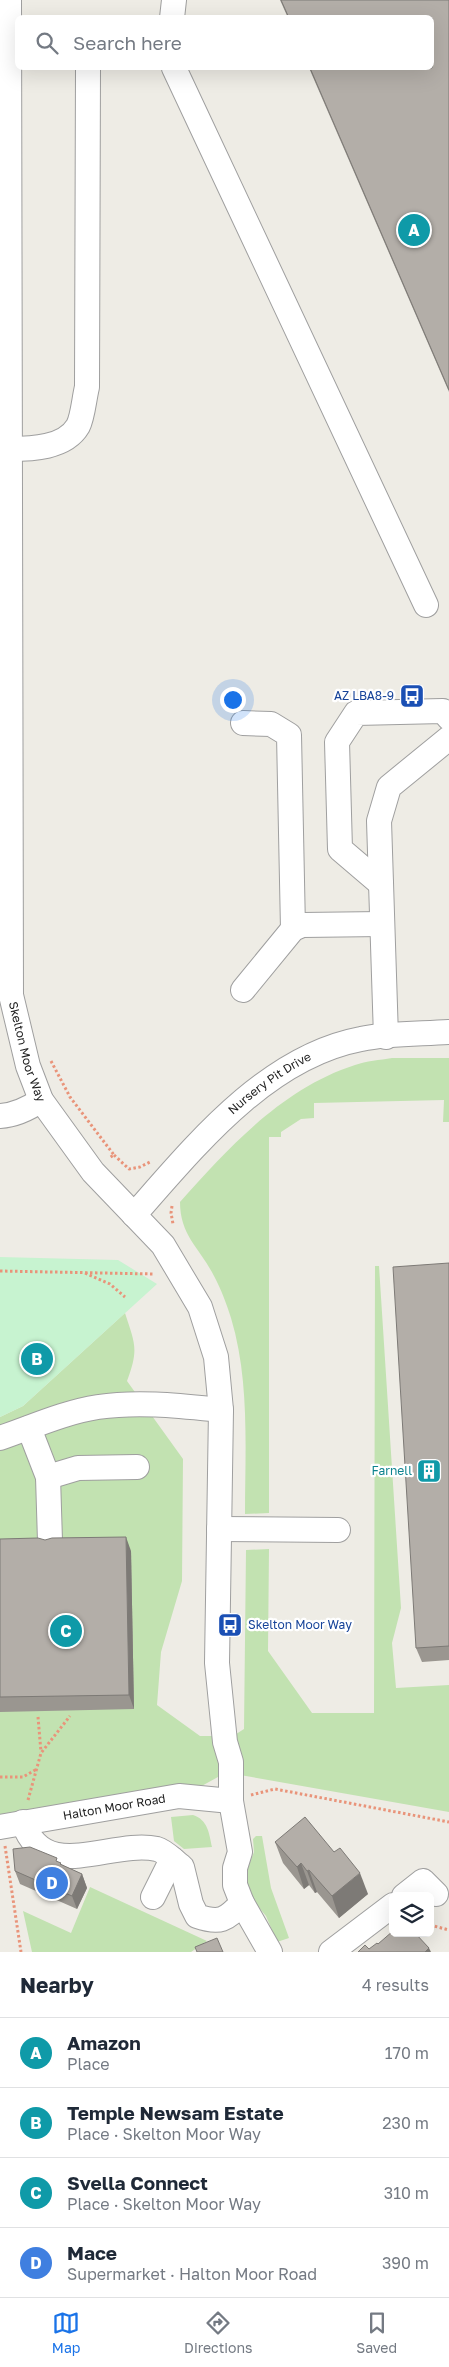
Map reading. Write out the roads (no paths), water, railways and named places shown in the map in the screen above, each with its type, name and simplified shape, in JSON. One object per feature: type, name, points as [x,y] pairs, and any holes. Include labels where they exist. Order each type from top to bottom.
[{"type":"street","name":"Skelton Moor Way","points":[[8,0],[4,28],[4,186],[10,449],[5,587],[5,861],[11,995],[28,1066],[41,1100],[93,1172],[163,1246],[200,1307],[216,1357],[221,1410],[217,1663],[225,1742],[231,1762],[231,1801],[240,1852],[235,1868],[236,1885],[242,1903],[270,1952]]},
{"type":"street","points":[[172,15],[174,0]]},
{"type":"street","points":[[10,449],[33,449],[61,442],[78,426],[87,387],[88,70]]},
{"type":"street","points":[[175,70],[426,605]]},
{"type":"street","points":[[381,884],[340,849],[337,742],[356,713],[443,711],[449,718]]},
{"type":"street","points":[[242,723],[270,724],[289,735],[294,929]]},
{"type":"street","points":[[386,1037],[379,821],[389,787],[449,738]]},
{"type":"street","points":[[243,990],[294,929],[302,925],[382,924]]},
{"type":"street","name":"Nursery Pit Drive","points":[[134,1215],[224,1118],[284,1068],[316,1052],[362,1038],[449,1032]]},
{"type":"street","points":[[0,1116],[12,1115],[29,1108],[41,1100]]},
{"type":"street","points":[[0,1438],[62,1416],[98,1407],[146,1404],[221,1410]]},
{"type":"street","points":[[29,1428],[48,1477],[50,1541]]},
{"type":"street","points":[[48,1477],[78,1468],[137,1467]]},
{"type":"street","points":[[219,1529],[338,1530]]},
{"type":"street","name":"Halton Moor Road","points":[[2,1832],[23,1822],[179,1796],[231,1801]]},
{"type":"street","points":[[23,1822],[29,1839],[35,1845],[42,1850],[61,1857],[138,1848],[158,1849],[182,1867],[191,1904],[197,1916],[209,1920],[220,1920],[230,1916],[242,1903]]},
{"type":"street","points":[[153,1897],[172,1860]]},
{"type":"street","points":[[409,1892],[423,1881],[434,1892]]},
{"type":"street","points":[[331,1952],[389,1908]]},
{"type":"place","name":"Amazon","points":[[414,230]]},
{"type":"place","name":"AZ LBA8-9","points":[[412,696]]},
{"type":"place","name":"Temple Newsam Estate","points":[[37,1359]]},
{"type":"place","name":"Farnell","points":[[429,1471]]},
{"type":"place","name":"Skelton Moor Way","points":[[230,1625]]},
{"type":"place","name":"Svella Connect","points":[[66,1631]]},
{"type":"place","name":"Mace","points":[[52,1883]]}]
